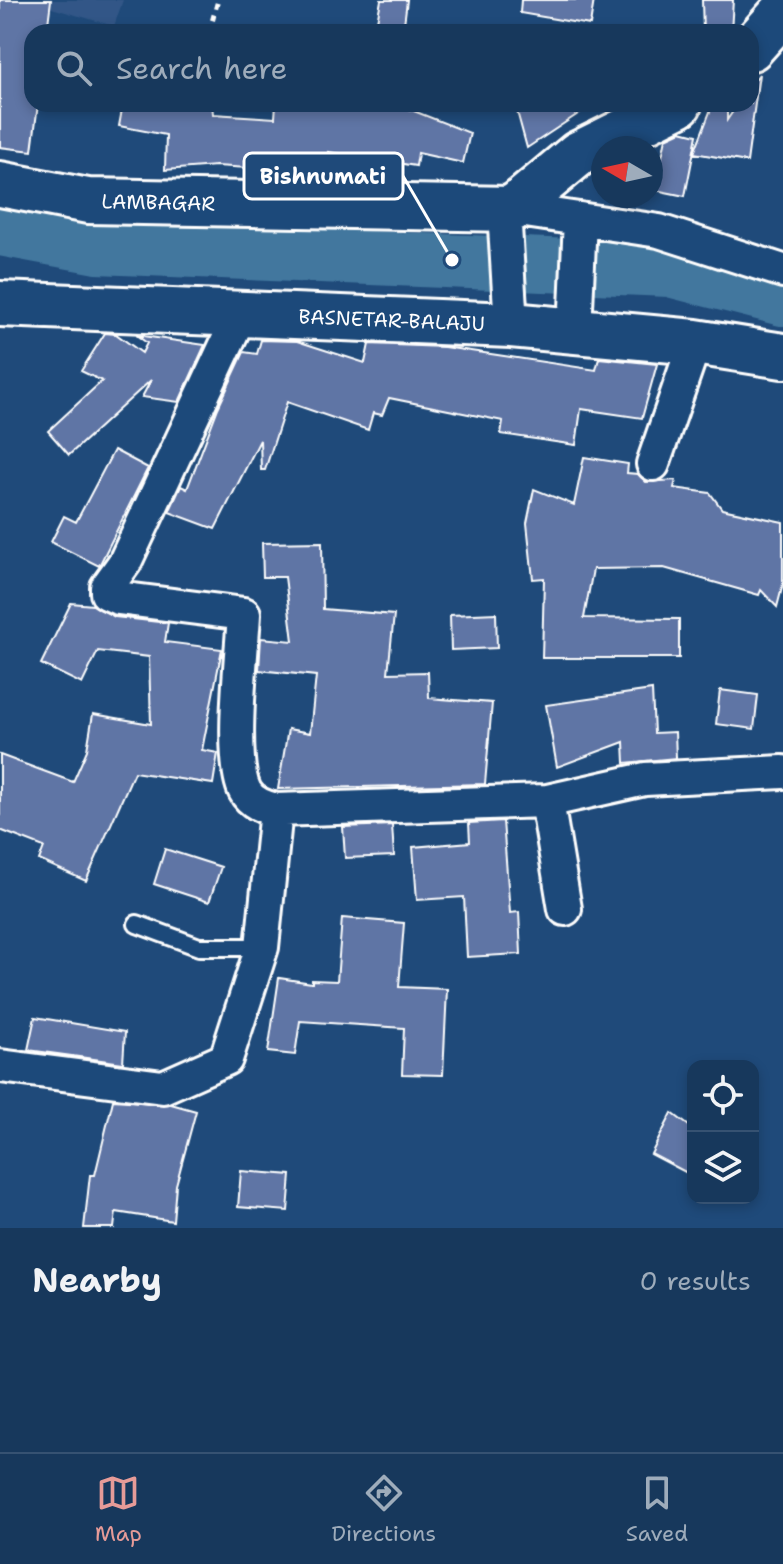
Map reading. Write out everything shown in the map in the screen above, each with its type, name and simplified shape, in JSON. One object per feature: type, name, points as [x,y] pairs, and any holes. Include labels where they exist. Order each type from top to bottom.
[{"type":"street","points":[[759,39],[783,12]]},
{"type":"street","points":[[510,313],[507,219],[625,116]]},
{"type":"street","name":"LAMBAGAR","points":[[0,184],[88,201],[507,219]]},
{"type":"street","points":[[507,219],[579,232],[659,231],[783,271]]},
{"type":"street","points":[[576,318],[579,232]]},
{"type":"street","name":"BASNETAR-BALAJU","points":[[0,304],[240,315],[510,313],[576,318],[783,356]]},
{"type":"street","points":[[240,315],[125,562],[107,587],[107,593],[118,598],[244,614],[238,706],[243,788],[253,801],[276,810],[547,801],[645,779],[783,772]]},
{"type":"street","points":[[653,464],[695,342]]},
{"type":"street","points":[[547,801],[565,909]]},
{"type":"street","points":[[0,1066],[163,1087],[226,1059],[262,947],[276,810]]},
{"type":"lane","points":[[137,924],[199,947],[262,947]]},
{"type":"path","points":[[212,24],[218,0]]},
{"type":"shaded area","points":[[24,0],[123,0],[115,24]]},
{"type":"building","points":[[0,0],[51,0],[48,24],[24,24],[24,112],[37,112],[32,151],[0,147]]},
{"type":"building","points":[[381,0],[407,0],[404,24],[376,24]]},
{"type":"building","points":[[521,0],[594,0],[590,24],[520,13]]},
{"type":"building","points":[[702,0],[733,0],[732,24],[703,24]]},
{"type":"building","points":[[122,112],[213,112],[275,118],[275,112],[416,112],[470,133],[463,163],[418,153],[416,166],[328,152],[327,163],[265,162],[265,169],[216,166],[165,170],[166,135],[119,126]]},
{"type":"building","points":[[517,112],[581,112],[527,148]]},
{"type":"building","points":[[710,112],[727,112],[727,120],[732,112],[754,112],[747,162],[694,153]]},
{"type":"building","points":[[681,131],[697,135],[685,196],[663,192],[666,138]]},
{"type":"building","points":[[105,333],[116,334],[142,353],[147,343],[136,335],[205,345],[179,402],[142,397],[151,380],[69,455],[48,431],[102,381],[81,371]]},
{"type":"building","points":[[261,340],[297,341],[365,363],[369,344],[444,347],[596,370],[599,358],[657,364],[642,418],[581,409],[576,445],[501,434],[503,421],[389,398],[382,415],[373,413],[368,430],[287,402],[265,470],[261,470],[260,440],[215,529],[169,512],[181,486],[187,489],[218,408],[244,352],[257,354]]},
{"type":"building","points":[[114,450],[148,468],[99,566],[51,542],[64,516],[76,522]]},
{"type":"building","points":[[584,457],[628,464],[627,473],[638,474],[646,482],[676,480],[674,488],[710,493],[722,509],[783,522],[783,584],[777,607],[761,590],[759,595],[664,568],[593,569],[584,618],[679,619],[679,658],[542,658],[544,578],[533,579],[527,523],[534,489],[574,505]]},
{"type":"building","points":[[322,542],[323,609],[394,615],[388,673],[428,672],[429,698],[492,703],[485,784],[278,789],[288,729],[310,733],[316,676],[259,670],[261,638],[293,641],[285,577],[263,577],[262,543]]},
{"type":"building","points":[[71,603],[93,605],[115,617],[168,623],[165,642],[222,649],[202,750],[218,753],[213,784],[134,772],[86,881],[39,860],[44,847],[0,830],[0,755],[73,782],[87,750],[93,714],[151,724],[149,657],[98,651],[82,684],[41,664]]},
{"type":"building","points":[[496,613],[497,648],[451,650],[450,615]]},
{"type":"building","points":[[652,690],[654,733],[675,732],[676,758],[625,763],[624,742],[557,767],[546,705]]},
{"type":"building","points":[[720,690],[758,695],[754,729],[716,724]]},
{"type":"building","points":[[503,821],[510,913],[519,912],[521,954],[467,957],[464,897],[417,900],[413,847],[470,842],[469,823]]},
{"type":"building","points":[[392,825],[394,856],[345,858],[343,827]]},
{"type":"building","points":[[165,849],[221,867],[209,902],[154,884]]},
{"type":"building","points":[[342,918],[404,923],[399,987],[447,989],[443,1075],[402,1074],[404,1028],[300,1021],[295,1055],[268,1052],[279,978],[312,983],[312,980],[337,981]]},
{"type":"building","points":[[35,1017],[125,1032],[123,1063],[28,1050]]},
{"type":"building","points":[[113,1100],[171,1104],[196,1111],[176,1185],[173,1221],[116,1212],[114,1228],[84,1228],[90,1175],[95,1175]]},
{"type":"building","points":[[672,1113],[687,1124],[687,1173],[651,1154]]},
{"type":"building","points":[[241,1171],[291,1175],[288,1211],[238,1207]]},
{"type":"waterway","points":[[0,229],[97,247],[670,270],[783,299]]},
{"type":"place","name":"Bishnumati","points":[[452,260]]}]
